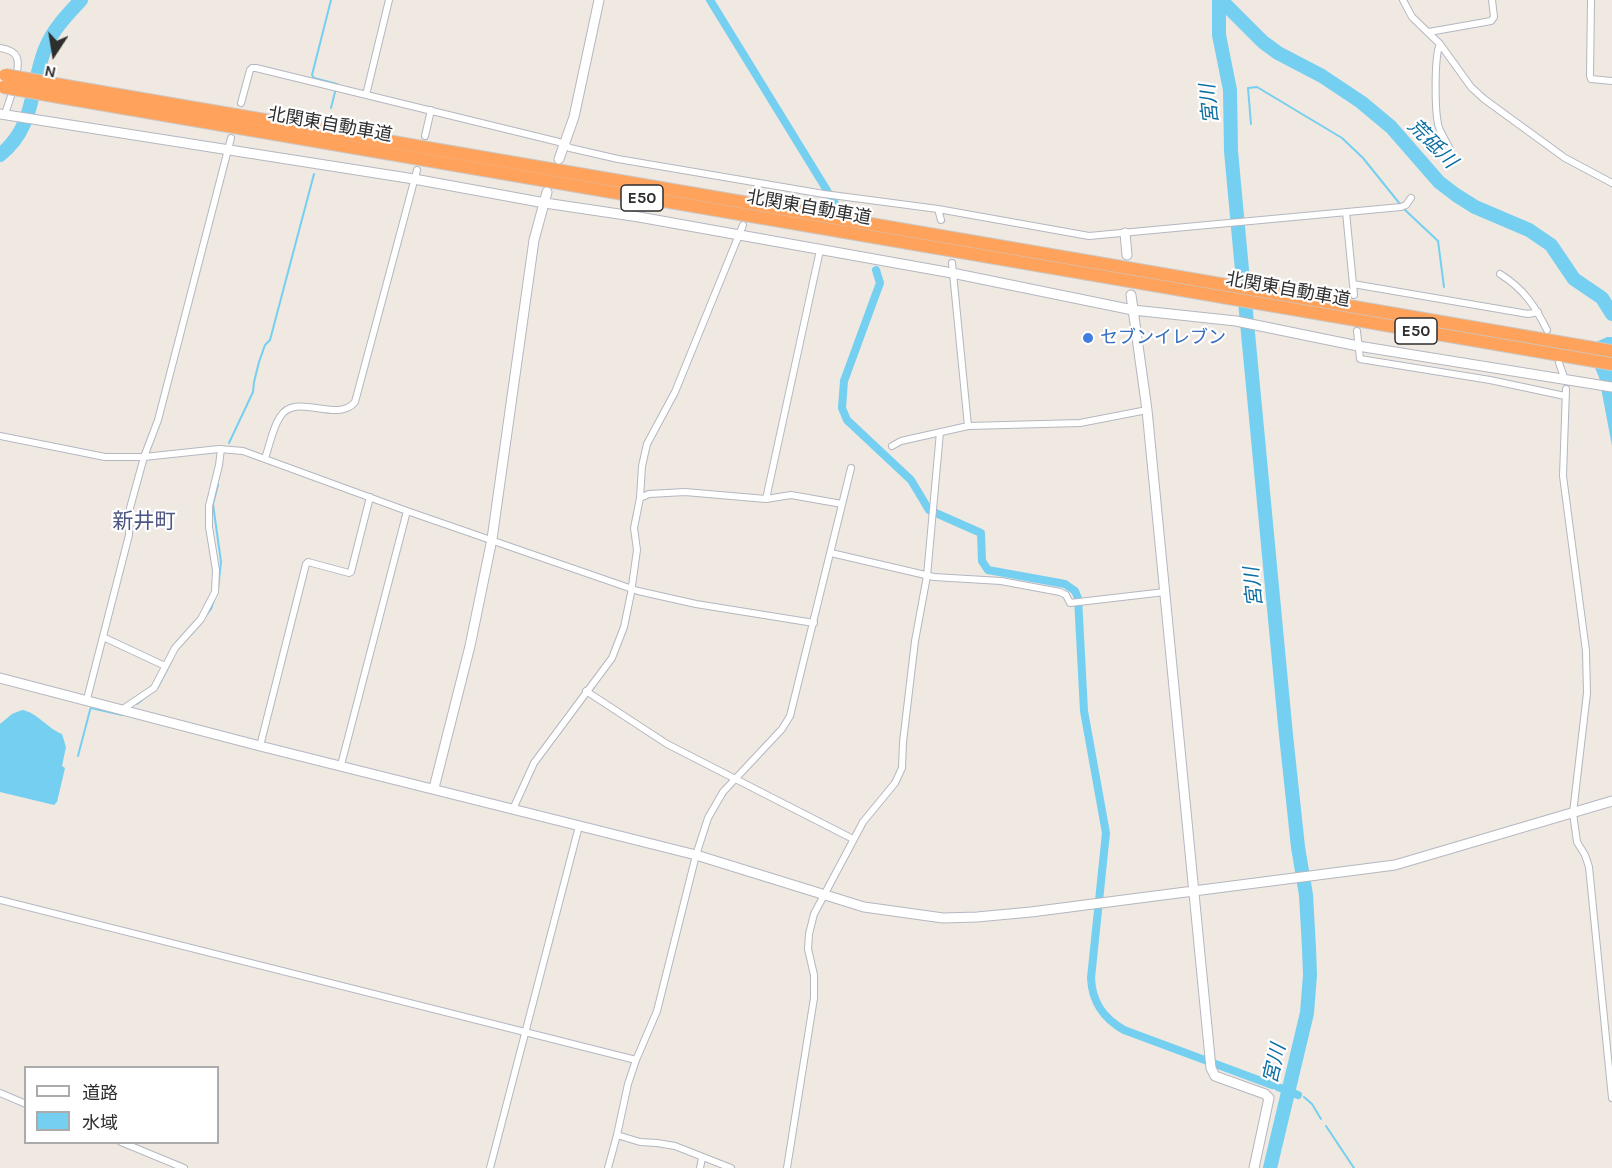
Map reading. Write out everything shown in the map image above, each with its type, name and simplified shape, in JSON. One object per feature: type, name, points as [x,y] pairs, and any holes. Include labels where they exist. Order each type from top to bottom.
[{"type":"highway","name":"北関東自動車道","points":[[2,81],[62,84],[1612,351]]},
{"type":"highway","name":"北関東自動車道","points":[[2,81],[59,98],[1263,304],[1564,360],[1612,364]]},
{"type":"street","points":[[366,95],[389,0]]},
{"type":"street","points":[[559,159],[574,117],[599,0]]},
{"type":"street","points":[[1403,0],[1412,16],[1440,44],[1471,87],[1484,99],[1565,158],[1612,183]]},
{"type":"street","points":[[1429,32],[1491,21],[1494,16],[1492,0]]},
{"type":"street","points":[[1591,0],[1590,76],[1591,79],[1612,81]]},
{"type":"street","points":[[1440,44],[1436,63],[1437,113],[1441,133],[1452,154],[1450,159]]},
{"type":"street","points":[[0,48],[13,52],[18,64],[11,99],[2,114],[228,151],[416,174],[545,202],[952,273],[1133,310],[1236,321],[1358,345],[1612,387]]},
{"type":"street","points":[[241,103],[249,70],[253,68],[431,110],[618,159],[824,194],[938,209],[1089,236],[1404,206],[1412,198]]},
{"type":"street","points":[[425,136],[431,110]]},
{"type":"street","points":[[87,699],[129,536],[130,508],[144,457],[158,420],[231,138]]},
{"type":"street","points":[[265,458],[274,429],[284,412],[299,407],[340,410],[355,402],[416,174]]},
{"type":"street","points":[[755,193],[759,183]]},
{"type":"street","points":[[434,788],[470,646],[492,539],[532,251],[547,192]]},
{"type":"street","points":[[938,209],[942,220]]},
{"type":"street","points":[[1346,212],[1354,295]]},
{"type":"street","points":[[513,809],[534,763],[612,658],[619,643],[628,611],[637,550],[634,528],[647,444],[675,392],[743,225]]},
{"type":"street","points":[[1125,233],[1127,255]]},
{"type":"street","points":[[766,499],[820,250]]},
{"type":"street","points":[[952,262],[968,426]]},
{"type":"street","points":[[1500,274],[1520,288],[1538,312],[1547,330]]},
{"type":"street","points":[[1353,284],[1528,314],[1538,312]]},
{"type":"street","points":[[1131,295],[1147,410],[1211,1068],[1215,1076],[1268,1095],[1254,1168]]},
{"type":"street","points":[[1357,331],[1360,359],[1490,380],[1565,396]]},
{"type":"street","points":[[1563,374],[1564,360]]},
{"type":"street","points":[[1566,389],[1563,476],[1588,679],[1573,813],[1577,842],[1589,867],[1612,1098]]},
{"type":"street","points":[[891,446],[901,441],[968,426],[1080,423],[1147,410]]},
{"type":"street","points":[[787,1168],[814,998],[814,975],[808,949],[813,914],[825,896],[863,822],[895,783],[902,768],[915,641],[927,576],[940,432]]},
{"type":"street","points":[[0,436],[105,457],[144,457],[221,449],[238,450],[407,511],[664,598],[814,623]]},
{"type":"street","points":[[123,709],[154,688],[175,648],[201,619],[215,592],[216,570],[209,527],[209,506],[221,449]]},
{"type":"street","points":[[608,1168],[628,1084],[657,1011],[696,855],[708,818],[715,804],[782,729],[790,716],[851,468]]},
{"type":"street","points":[[640,498],[649,494],[686,492],[766,499],[791,495],[842,504]]},
{"type":"street","points":[[260,746],[306,564],[308,562],[351,572],[370,497]]},
{"type":"street","points":[[341,765],[407,511]]},
{"type":"street","points":[[831,553],[927,576],[1012,583],[1060,592],[1066,595],[1070,603],[1165,592]]},
{"type":"street","points":[[103,637],[165,666]]},
{"type":"street","points":[[0,678],[260,746],[696,855],[864,907],[943,918],[977,917],[1100,903],[1409,863],[1612,801]]},
{"type":"street","points":[[586,691],[667,744],[853,839]]},
{"type":"street","points":[[489,1168],[579,826]]},
{"type":"street","points":[[0,900],[636,1060]]},
{"type":"street","points":[[0,1093],[24,1103]]},
{"type":"street","points":[[617,1135],[640,1142],[675,1146],[731,1168]]},
{"type":"street","points":[[124,1144],[184,1168]]},
{"type":"street","points":[[700,1168],[702,1158]]},
{"type":"water","points":[[1612,337],[1612,446],[1599,377],[1588,352],[1594,343]]},
{"type":"water","points":[[22,710],[33,714],[62,734],[66,747],[62,766],[65,768],[57,802],[54,805],[0,792],[0,724],[12,714]]},
{"type":"waterway","points":[[0,155],[12,144],[26,119],[40,63],[48,42],[81,0]]},
{"type":"waterway","points":[[331,0],[312,75],[314,78],[337,84],[331,108]]},
{"type":"waterway","points":[[710,0],[836,205]]},
{"type":"waterway","name":"宮川","points":[[1219,0],[1219,35],[1230,90],[1231,151],[1239,238],[1286,735],[1298,847],[1306,895],[1309,948],[1310,975],[1307,1013],[1270,1168]]},
{"type":"waterway","name":"荒砥川","points":[[1221,0],[1263,42],[1278,53],[1322,76],[1361,102],[1391,127],[1439,182],[1456,195],[1475,207],[1529,230],[1551,245],[1574,279],[1602,298],[1612,314]]},
{"type":"waterway","points":[[1251,124],[1248,88],[1257,87],[1342,138],[1363,158],[1400,204]]},
{"type":"waterway","name":"宮川","points":[[1230,90],[1234,89]]},
{"type":"waterway","points":[[229,443],[253,392],[259,362],[265,345],[270,340],[314,174]]},
{"type":"waterway","points":[[1404,209],[1438,241],[1444,287]]},
{"type":"waterway","points":[[876,270],[880,283],[844,381],[842,408],[847,420],[911,480],[929,510],[981,533],[982,561],[988,570],[1065,584],[1075,591],[1078,598],[1084,711],[1106,833],[1091,978],[1096,1002],[1105,1015],[1124,1030],[1272,1085]]},
{"type":"waterway","points":[[218,485],[213,504],[221,562],[218,589]]},
{"type":"waterway","points":[[191,635],[211,609],[215,597]]},
{"type":"waterway","points":[[137,704],[158,687],[173,658]]},
{"type":"waterway","points":[[78,756],[91,708],[122,715]]},
{"type":"waterway","name":"宮川","points":[[1278,1087],[1298,1095]]},
{"type":"waterway","points":[[1304,1097],[1312,1104],[1321,1119]]},
{"type":"waterway","points":[[1326,1126],[1354,1168]]},
{"type":"place","name":"セブンイレブン","points":[[1088,338]]},
{"type":"district","name":"新井町","points":[[144,522]]}]
